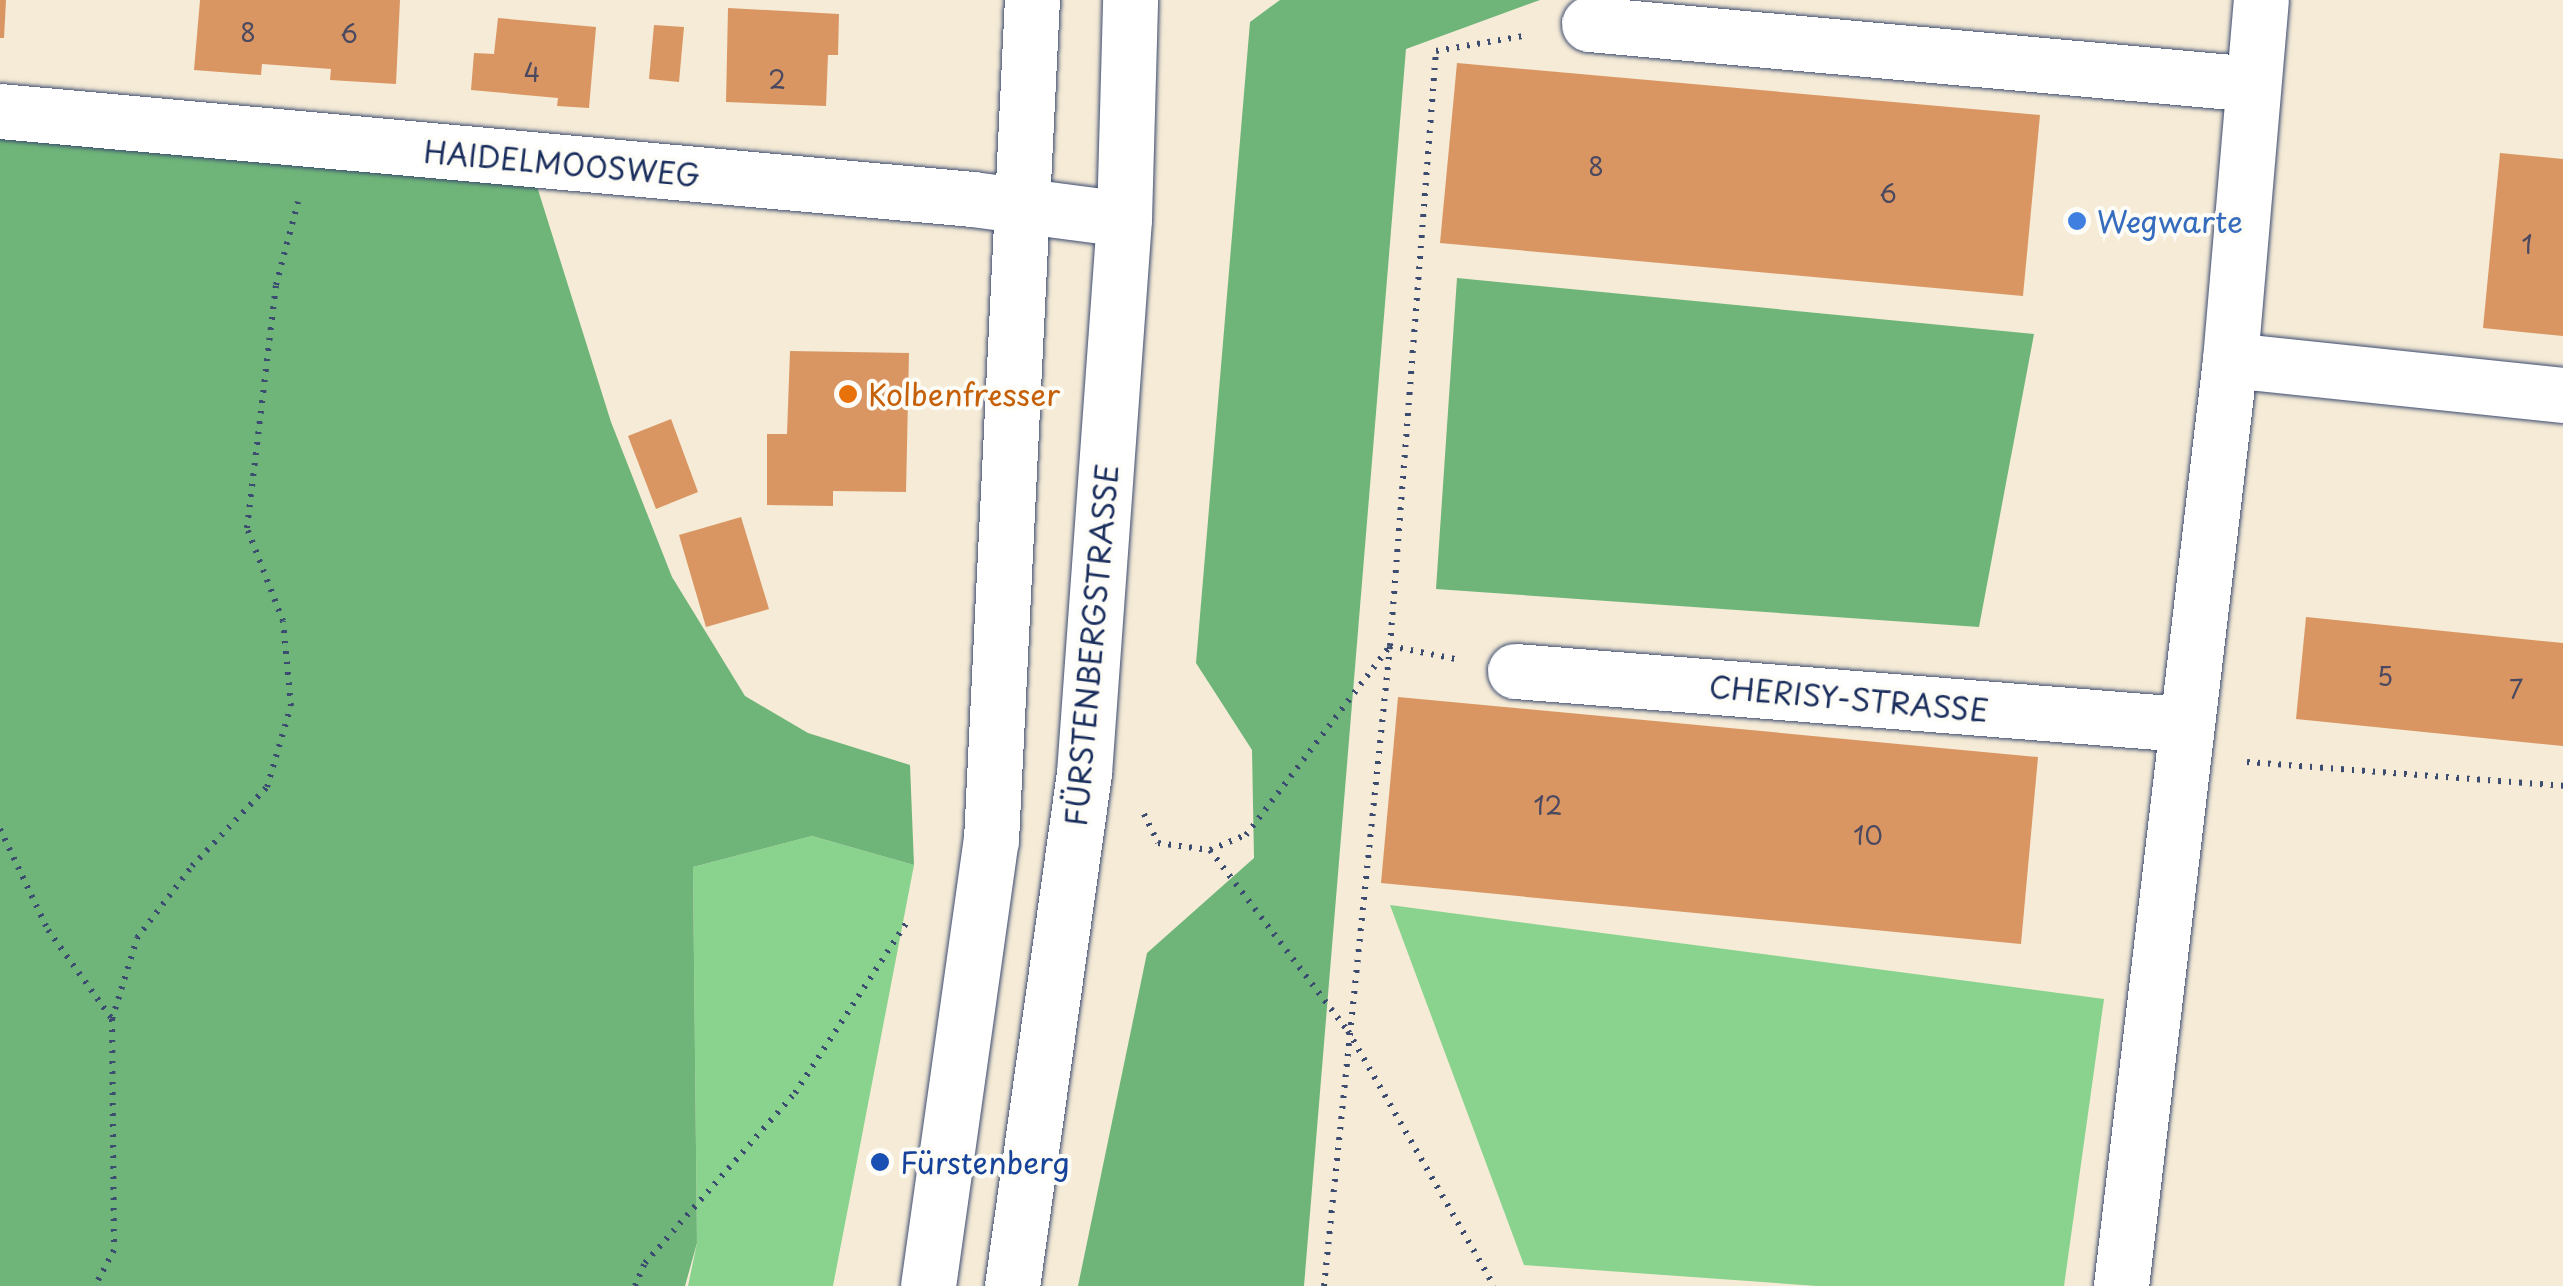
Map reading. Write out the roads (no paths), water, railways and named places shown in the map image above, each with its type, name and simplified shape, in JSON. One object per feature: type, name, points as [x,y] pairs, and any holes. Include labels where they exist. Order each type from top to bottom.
[{"type":"street","points":[[928,1286],[991,840],[1032,0]]},
{"type":"street","name":"FÜRSTENBERGSTRASSE","points":[[1012,1286],[1084,772],[1124,218],[1130,0]]},
{"type":"street","points":[[2122,1286],[2182,741],[2230,360],[2261,0]]},
{"type":"street","points":[[1589,24],[2253,84]]},
{"type":"street","name":"HAIDELMOOSWEG","points":[[0,111],[1022,204],[1124,218]]},
{"type":"street","points":[[2230,360],[2563,395]]},
{"type":"street","name":"CHERISY-STRASSE","points":[[1515,671],[2182,741]]},
{"type":"place","name":"Wegwarte","points":[[2077,221]]},
{"type":"place","name":"Kolbenfresser","points":[[848,394]]},
{"type":"place","name":"Fürstenberg","points":[[880,1162]]}]
